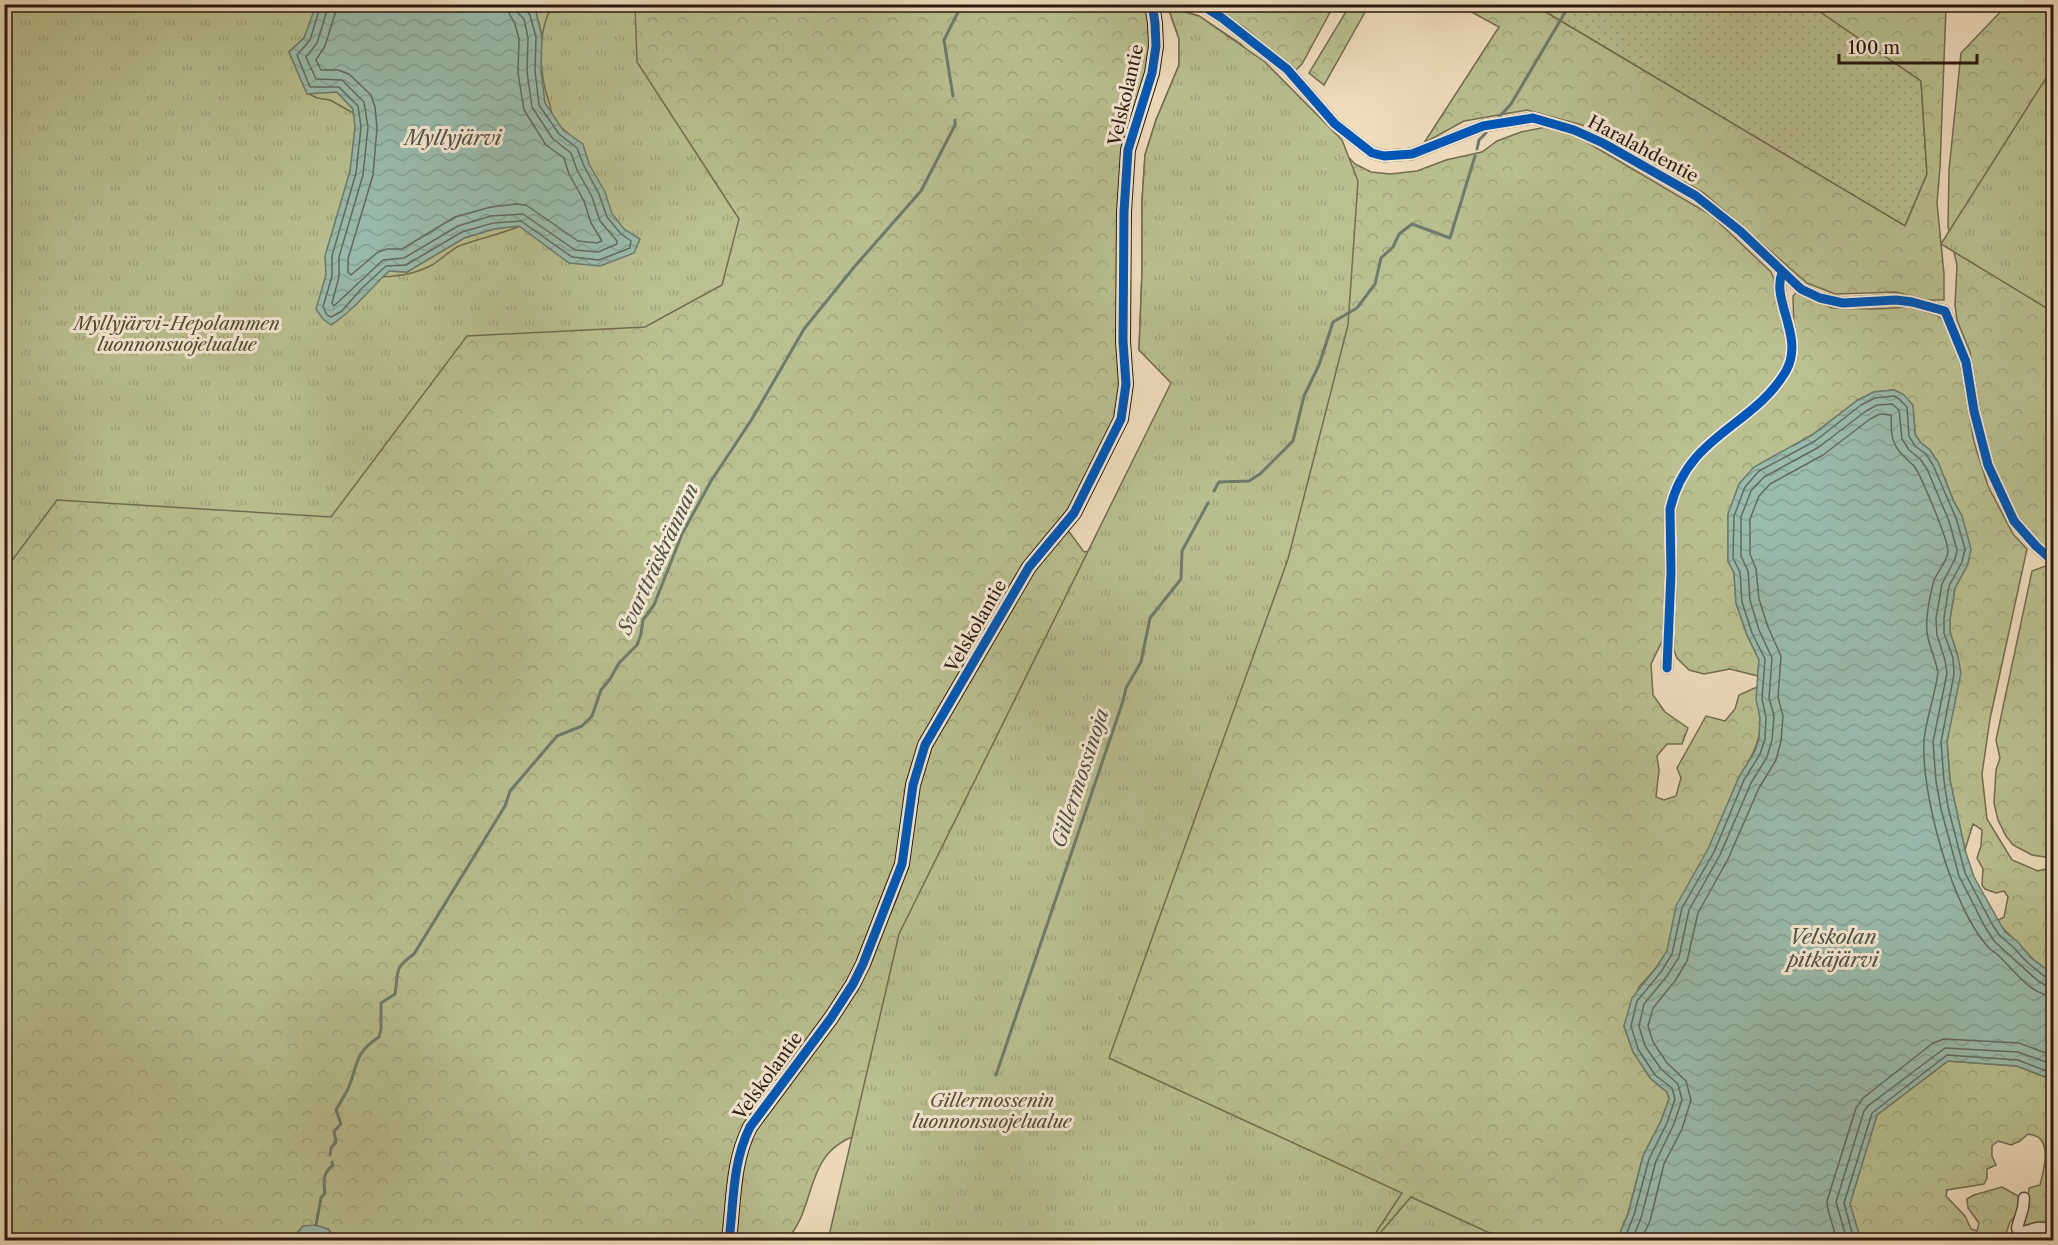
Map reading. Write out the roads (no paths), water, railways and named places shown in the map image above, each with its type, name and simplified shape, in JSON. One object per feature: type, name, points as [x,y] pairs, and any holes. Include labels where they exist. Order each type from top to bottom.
[{"type":"street","name":"Velskolantie","points":[[729,1240],[734,1179],[743,1141],[750,1127],[831,1018],[863,964],[902,864],[913,784],[925,746],[1029,567],[1074,513],[1121,419],[1126,391],[1123,341],[1128,150],[1152,73],[1156,46],[1152,4]]},
{"type":"street","name":"Haralahdentie","points":[[1200,4],[1287,69],[1335,124],[1372,153],[1384,156],[1412,154],[1483,126],[1533,118],[1574,130],[1603,143],[1696,196],[1740,231],[1801,289],[1820,298],[1843,303],[1912,302],[1945,311],[1966,362],[1974,411],[1988,465],[2014,521],[2054,562]]},
{"type":"street","points":[[1667,668],[1672,499],[1680,480],[1704,448],[1763,400],[1786,371],[1791,354],[1791,336],[1779,282],[1782,273]]},
{"type":"street","points":[[2024,1198],[2017,1228],[2019,1232],[2032,1227],[2045,1227],[2054,1231]]},
{"type":"water","name":"Myllyjärvi","points":[[316,5],[528,5],[536,12],[542,37],[541,71],[545,103],[563,130],[583,144],[589,164],[605,192],[612,214],[624,229],[640,239],[634,253],[600,266],[569,263],[519,226],[494,229],[464,238],[407,272],[389,271],[354,307],[331,325],[323,319],[316,309],[326,275],[325,256],[350,171],[355,127],[353,109],[337,92],[307,94],[289,52],[304,38]]},
{"type":"water","name":"Velskolan pitkäjärvi","points":[[1894,390],[1903,394],[1913,405],[1915,434],[1938,462],[1962,516],[1971,549],[1968,564],[1955,588],[1950,619],[1950,632],[1961,673],[1947,742],[1950,780],[1965,850],[1974,877],[2005,932],[2017,941],[2031,958],[2053,974],[2053,1080],[2017,1066],[1948,1061],[1877,1115],[1850,1204],[1861,1240],[1617,1240],[1628,1214],[1643,1156],[1661,1121],[1669,1099],[1667,1092],[1651,1079],[1633,1052],[1624,1026],[1632,998],[1667,951],[1676,906],[1708,849],[1739,777],[1755,751],[1759,739],[1760,718],[1756,699],[1759,660],[1736,603],[1734,573],[1728,561],[1728,514],[1739,484],[1754,467],[1812,435],[1858,400],[1874,392]]},
{"type":"water","points":[[316,1225],[328,1229],[337,1240],[291,1240],[303,1226]]},
{"type":"waterway","name":"Svartträskrännan","points":[[953,96],[944,40],[962,4]]},
{"type":"waterway","name":"Gillermossinoja","points":[[1499,117],[1511,104],[1570,4]]},
{"type":"waterway","name":"Svartträskrännan","points":[[330,1155],[331,1148],[336,1142],[334,1131],[341,1124],[336,1110],[348,1089],[361,1054],[379,1037],[381,1003],[395,994],[400,967],[414,954],[505,806],[510,791],[557,736],[582,726],[592,716],[601,690],[619,663],[637,645],[643,620],[654,605],[682,534],[711,481],[752,419],[804,329],[855,266],[921,191],[955,125],[955,120]]},
{"type":"waterway","name":"Gillermossinoja","points":[[1477,149],[1479,140],[1486,133]]},
{"type":"waterway","name":"Gillermossinoja","points":[[1214,491],[1219,482],[1249,481],[1260,474],[1293,441],[1304,396],[1319,365],[1333,322],[1357,308],[1375,284],[1381,258],[1393,247],[1399,234],[1412,224],[1450,238],[1475,156]]},
{"type":"waterway","name":"Gillermossinoja","points":[[996,1075],[1126,688],[1141,662],[1150,618],[1181,579],[1182,551],[1208,503]]},
{"type":"waterway","name":"Svartträskrännan","points":[[316,1225],[321,1198],[325,1193],[324,1178],[333,1165],[332,1162]]},
{"type":"park label","name":"Myllyjärvi-Hepolammen luonnonsuojelualue","points":[[177,334]]},
{"type":"park label","name":"Gillermossenin luonnonsuojelualue","points":[[992,1111]]}]
